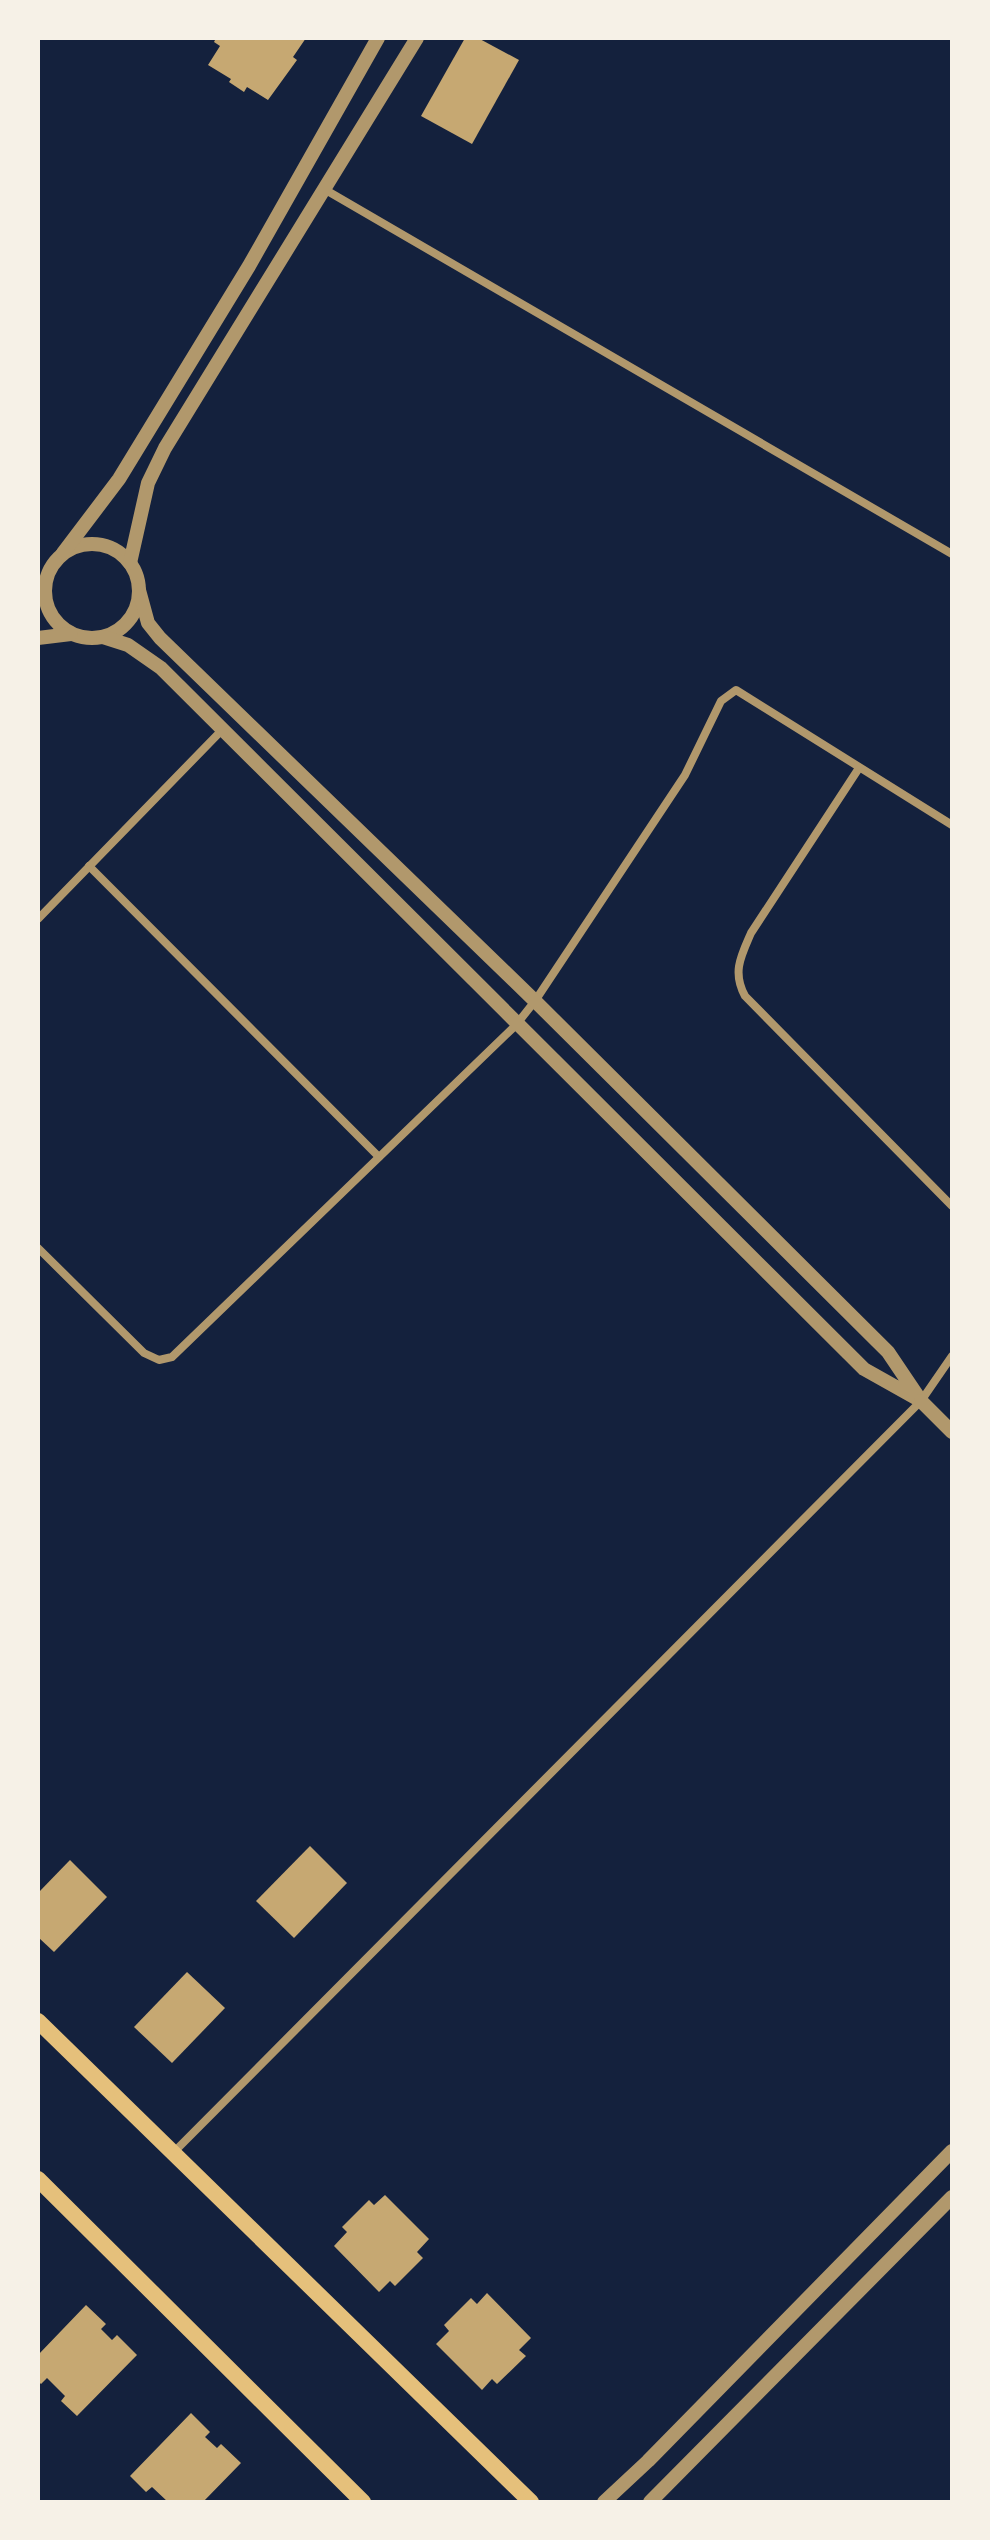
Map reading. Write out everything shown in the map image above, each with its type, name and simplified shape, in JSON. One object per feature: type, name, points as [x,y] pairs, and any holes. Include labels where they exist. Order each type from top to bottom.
[{"type":"main road","points":[[38,2021],[531,2502]]},
{"type":"main road","points":[[38,2179],[363,2502]]},
{"type":"street","points":[[71,634],[58,624],[49,611],[42,583],[53,564],[119,479],[249,266],[378,38]]},
{"type":"street","points":[[130,563],[148,483],[165,448],[417,38]]},
{"type":"street","points":[[324,189],[952,554]]},
{"type":"street","points":[[63,553],[76,546],[91,544],[119,552],[137,575],[148,623],[160,638],[535,1001],[888,1352],[921,1401],[952,1432]]},
{"type":"street","points":[[38,638],[71,634],[87,638],[103,637],[118,631],[130,620],[139,590]]},
{"type":"street","points":[[103,637],[128,645],[161,668],[864,1369],[921,1401]]},
{"type":"street","points":[[38,1248],[144,1353],[159,1360],[172,1357],[516,1025],[685,775],[721,701],[736,690],[952,825]]},
{"type":"street","points":[[38,919],[222,730]]},
{"type":"street","points":[[859,768],[751,933],[738,961],[738,982],[745,996],[952,1206]]},
{"type":"street","points":[[89,866],[379,1157]]},
{"type":"street","points":[[173,2153],[921,1401],[952,1356]]},
{"type":"street","points":[[604,2502],[952,2151]]},
{"type":"street","points":[[650,2502],[952,2197]]},
{"type":"building","points":[[216,38],[306,38],[293,57],[297,60],[268,100],[247,87],[244,92],[229,82],[231,79],[208,65],[220,46],[214,42]]},
{"type":"building","points":[[465,38],[478,38],[519,60],[472,144],[421,116]]},
{"type":"building","points":[[310,1846],[347,1883],[294,1938],[256,1901]]},
{"type":"building","points":[[70,1860],[107,1897],[54,1952],[38,1937],[38,1893]]},
{"type":"building","points":[[187,1972],[225,2008],[172,2063],[134,2027]]},
{"type":"building","points":[[385,2195],[429,2239],[417,2252],[423,2258],[395,2286],[390,2281],[379,2292],[334,2246],[347,2232],[342,2227],[369,2200],[374,2205]]},
{"type":"building","points":[[487,2293],[531,2338],[519,2350],[526,2356],[497,2384],[492,2379],[482,2390],[436,2344],[449,2331],[444,2325],[471,2298],[477,2304]]},
{"type":"building","points":[[86,2305],[106,2324],[101,2329],[112,2340],[117,2335],[137,2355],[77,2416],[61,2401],[65,2396],[47,2378],[41,2384],[38,2381],[38,2355]]},
{"type":"building","points":[[191,2413],[210,2432],[205,2437],[217,2448],[221,2444],[241,2463],[203,2502],[168,2502],[152,2487],[146,2492],[130,2476]]}]
